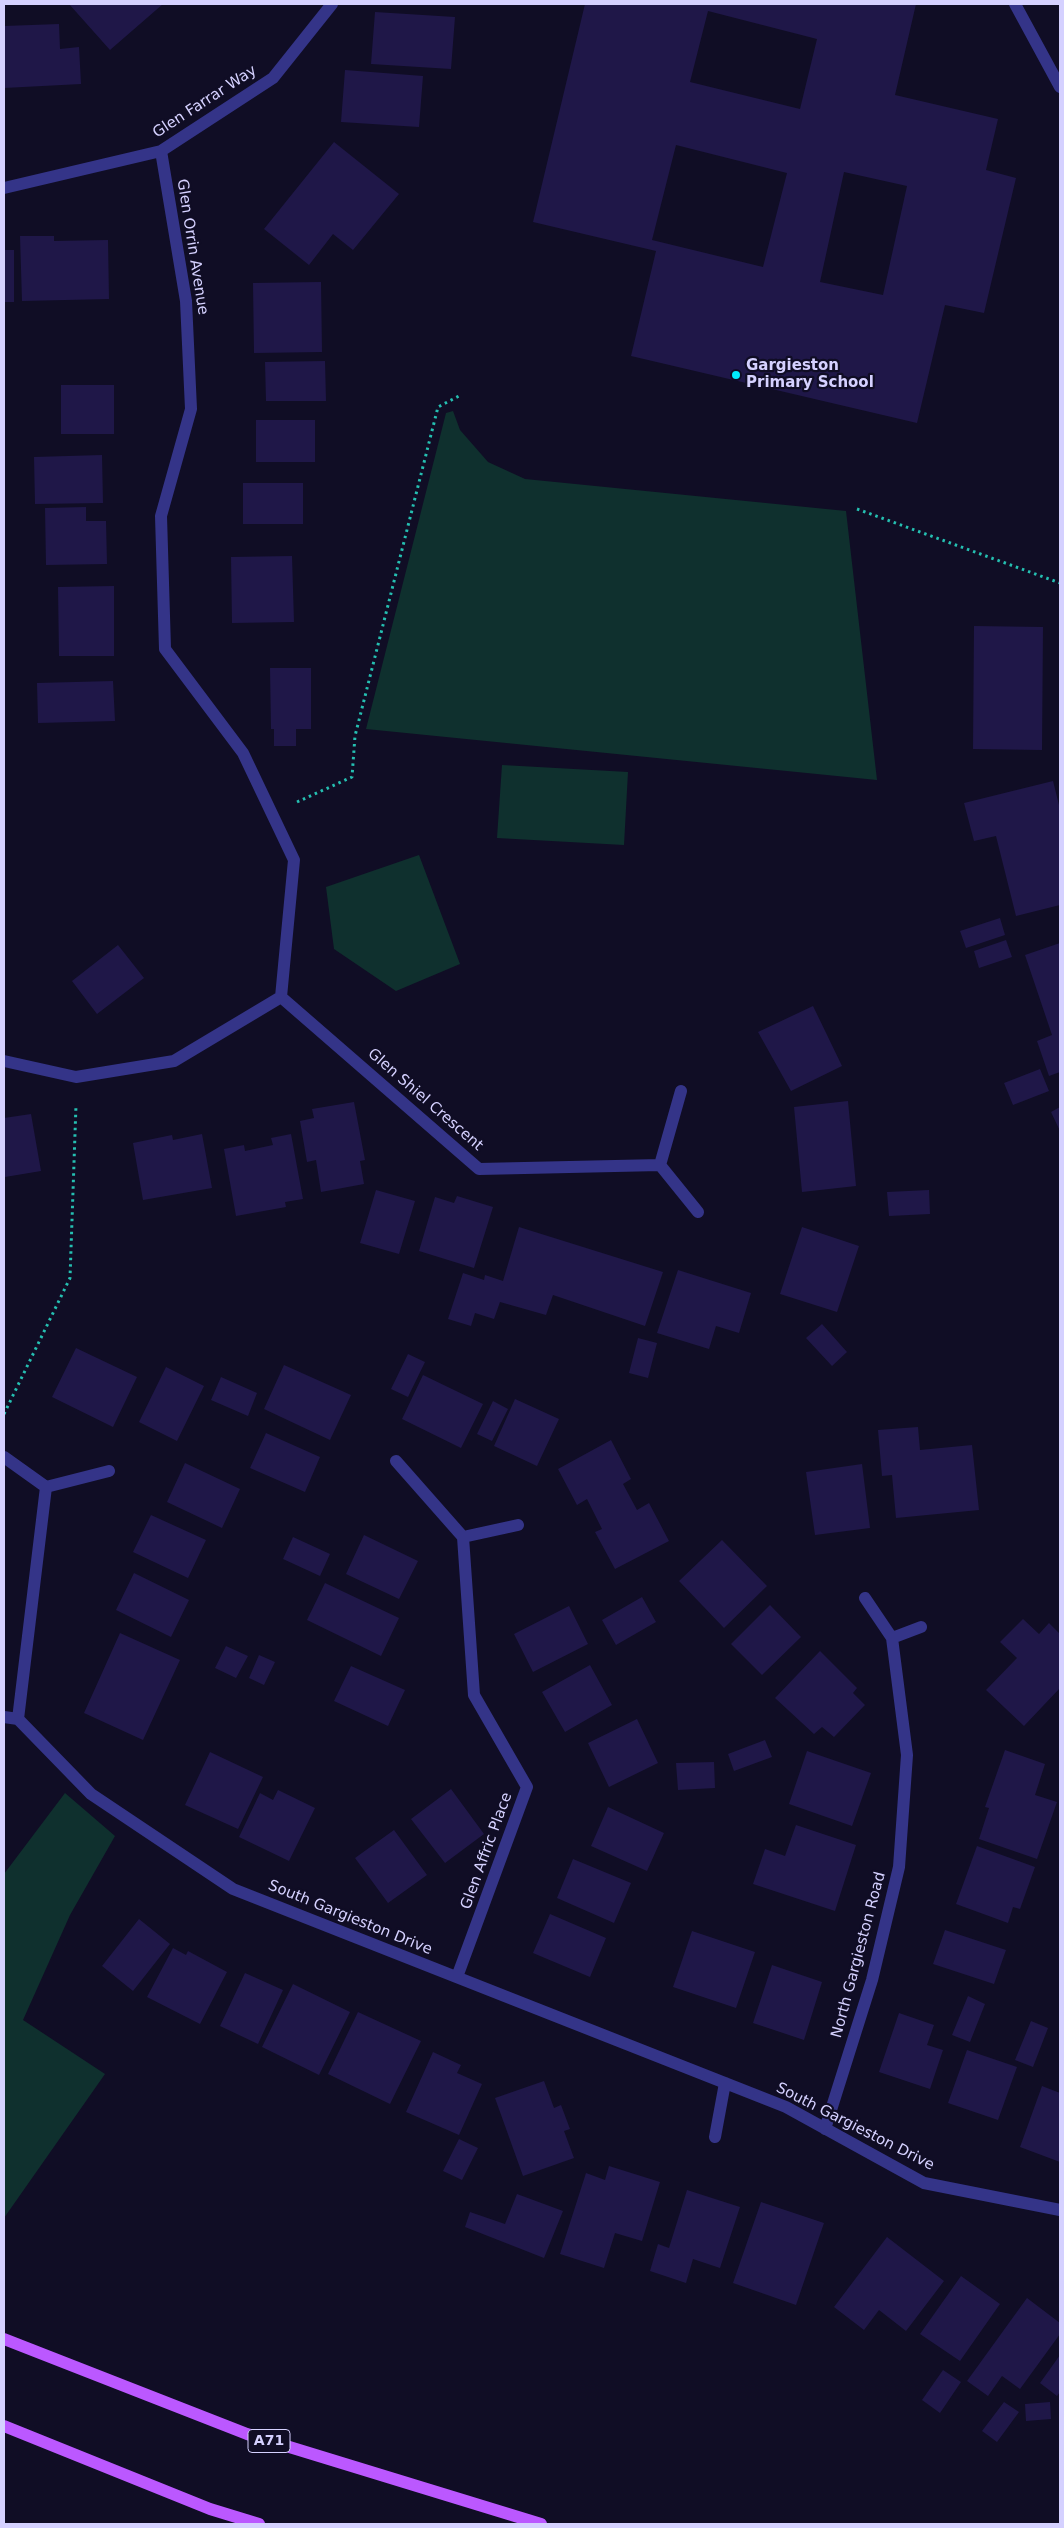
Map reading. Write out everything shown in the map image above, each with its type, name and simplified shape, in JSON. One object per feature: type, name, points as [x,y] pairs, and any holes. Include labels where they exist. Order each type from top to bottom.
[{"type":"main road","name":"A71","points":[[4,2339],[246,2434],[541,2524]]},
{"type":"main road","points":[[4,2426],[210,2509],[259,2524]]},
{"type":"street","name":"Glen Farrar Way","points":[[4,188],[161,151],[273,78],[332,4]]},
{"type":"street","points":[[1015,4],[1060,87]]},
{"type":"street","name":"Glen Orrin Avenue","points":[[161,151],[186,302],[191,409],[161,516],[165,649],[242,753],[294,860],[281,997]]},
{"type":"street","points":[[4,1061],[76,1077],[174,1062],[281,997]]},
{"type":"street","name":"Glen Shiel Crescent","points":[[281,997],[479,1169],[660,1165]]},
{"type":"street","points":[[681,1091],[660,1165],[698,1212]]},
{"type":"street","points":[[4,1457],[46,1487],[109,1471]]},
{"type":"street","points":[[396,1461],[464,1537],[518,1525]]},
{"type":"street","points":[[4,1717],[18,1720],[46,1487]]},
{"type":"street","name":"Glen Affric Place","points":[[457,1977],[527,1788],[474,1695],[464,1537]]},
{"type":"street","name":"North Gargieston Road","points":[[825,2129],[872,1980],[899,1867],[907,1755],[892,1638],[865,1598]]},
{"type":"street","points":[[892,1638],[921,1627]]},
{"type":"street","name":"South Gargieston Drive","points":[[18,1720],[91,1794],[233,1889],[786,2107],[924,2183],[1060,2210]]},
{"type":"street","points":[[715,2137],[725,2083]]},
{"type":"path","points":[[271,813],[352,777],[355,736],[438,407],[460,396]]},
{"type":"path","points":[[857,509],[1060,583]]},
{"type":"path","points":[[4,1414],[70,1278],[76,1077]]},
{"type":"green space","points":[[453,411],[460,430],[488,462],[525,479],[846,511],[877,780],[366,729],[446,413]]},
{"type":"green space","points":[[502,765],[628,772],[624,845],[497,838]]},
{"type":"green space","points":[[419,855],[460,964],[396,991],[334,949],[326,887]]},
{"type":"green space","points":[[65,1793],[115,1836],[70,1915],[23,2020],[105,2074],[4,2218],[4,1874]]},
{"type":"building","points":[[69,4],[163,4],[110,50]]},
{"type":"building","points":[[585,4],[916,4],[895,95],[998,119],[986,170],[1016,178],[984,313],[945,305],[917,423],[631,356],[656,251],[533,222]],"holes":[[[708,11],[817,39],[800,109],[690,82]],[[676,145],[787,173],[763,267],[652,240]],[[844,172],[907,186],[883,295],[820,282]]]},
{"type":"building","points":[[375,12],[455,17],[451,69],[371,64]]},
{"type":"building","points":[[59,24],[60,49],[79,47],[81,84],[4,88],[4,26]]},
{"type":"building","points":[[345,70],[423,76],[419,127],[341,122]]},
{"type":"building","points":[[334,142],[399,194],[353,250],[333,234],[309,265],[264,229]]},
{"type":"building","points":[[20,236],[54,236],[54,241],[108,240],[109,299],[22,301]]},
{"type":"building","points":[[4,250],[14,250],[14,302],[4,302]]},
{"type":"building","points":[[321,282],[322,352],[254,353],[253,283]]},
{"type":"building","points":[[325,361],[326,401],[266,401],[265,362]]},
{"type":"building","points":[[61,385],[114,385],[114,434],[61,434]]},
{"type":"building","points":[[256,420],[315,420],[315,462],[256,462]]},
{"type":"building","points":[[102,455],[103,503],[35,504],[34,457]]},
{"type":"building","points":[[243,483],[303,483],[303,524],[243,524]]},
{"type":"building","points":[[86,507],[86,521],[106,521],[107,564],[46,565],[45,508]]},
{"type":"building","points":[[292,556],[294,622],[232,623],[231,557]]},
{"type":"building","points":[[114,586],[114,656],[59,656],[58,587]]},
{"type":"building","points":[[974,626],[1043,627],[1042,750],[973,749]]},
{"type":"building","points":[[270,668],[311,668],[311,729],[296,729],[296,746],[274,746],[274,729],[271,729]]},
{"type":"building","points":[[113,681],[115,721],[38,723],[37,683]]},
{"type":"building","points":[[1053,781],[1060,809],[1060,905],[1016,916],[996,836],[974,841],[964,803]]},
{"type":"building","points":[[1000,918],[1005,935],[966,948],[960,931]]},
{"type":"building","points":[[1006,940],[1012,957],[979,968],[974,951]]},
{"type":"building","points":[[1060,943],[1060,1072],[1049,1076],[1037,1041],[1052,1035],[1025,955]]},
{"type":"building","points":[[118,945],[144,978],[97,1014],[72,981]]},
{"type":"building","points":[[813,1006],[842,1066],[791,1091],[758,1032]]},
{"type":"building","points":[[1040,1069],[1049,1091],[1013,1105],[1004,1083]]},
{"type":"building","points":[[848,1101],[856,1186],[802,1192],[794,1107]]},
{"type":"building","points":[[354,1102],[365,1160],[360,1161],[364,1184],[321,1192],[316,1160],[307,1162],[300,1121],[314,1118],[312,1109]]},
{"type":"building","points":[[1060,1107],[1060,1131],[1051,1112]]},
{"type":"building","points":[[31,1114],[41,1171],[5,1177],[4,1118]]},
{"type":"building","points":[[202,1134],[212,1188],[143,1200],[133,1143],[172,1135],[173,1140]]},
{"type":"building","points":[[291,1134],[303,1199],[285,1202],[286,1207],[236,1216],[224,1149],[244,1145],[245,1151],[273,1145],[271,1138]]},
{"type":"building","points":[[376,1190],[415,1201],[399,1254],[360,1243]]},
{"type":"building","points":[[929,1190],[930,1214],[889,1216],[887,1192]]},
{"type":"building","points":[[457,1196],[493,1207],[474,1268],[419,1251],[435,1197],[454,1203]]},
{"type":"building","points":[[519,1227],[663,1272],[645,1326],[553,1295],[546,1315],[500,1302],[494,1319],[475,1313],[471,1326],[448,1319],[463,1273],[484,1280],[485,1275],[503,1281]]},
{"type":"building","points":[[802,1227],[859,1246],[837,1312],[780,1294]]},
{"type":"building","points":[[678,1270],[751,1293],[739,1333],[716,1326],[709,1349],[657,1333]]},
{"type":"building","points":[[822,1324],[847,1352],[832,1366],[806,1338]]},
{"type":"building","points":[[638,1338],[657,1343],[648,1378],[629,1373]]},
{"type":"building","points":[[76,1348],[137,1377],[113,1427],[52,1397]]},
{"type":"building","points":[[408,1354],[425,1362],[408,1397],[391,1389]]},
{"type":"building","points":[[284,1365],[351,1395],[330,1440],[264,1409]]},
{"type":"building","points":[[166,1367],[204,1386],[177,1441],[139,1422]]},
{"type":"building","points":[[423,1375],[483,1404],[461,1448],[402,1419]]},
{"type":"building","points":[[221,1377],[257,1393],[248,1416],[211,1400]]},
{"type":"building","points":[[515,1399],[559,1419],[537,1466],[494,1446]]},
{"type":"building","points":[[493,1401],[508,1409],[492,1441],[477,1434]]},
{"type":"building","points":[[918,1427],[920,1450],[972,1445],[979,1510],[896,1518],[892,1475],[882,1476],[878,1430]]},
{"type":"building","points":[[266,1433],[320,1457],[305,1492],[250,1468]]},
{"type":"building","points":[[611,1440],[631,1479],[623,1484],[637,1510],[649,1503],[669,1541],[615,1569],[595,1532],[602,1529],[587,1499],[577,1505],[558,1469]]},
{"type":"building","points":[[185,1463],[240,1489],[222,1528],[167,1502]]},
{"type":"building","points":[[862,1464],[870,1528],[815,1535],[806,1472]]},
{"type":"building","points":[[151,1515],[206,1540],[188,1578],[133,1552]]},
{"type":"building","points":[[364,1535],[418,1561],[399,1599],[346,1574]]},
{"type":"building","points":[[293,1537],[330,1554],[320,1576],[283,1559]]},
{"type":"building","points":[[722,1540],[767,1586],[724,1628],[679,1581]]},
{"type":"building","points":[[134,1573],[189,1600],[171,1637],[116,1610]]},
{"type":"building","points":[[325,1583],[399,1618],[381,1656],[307,1620]]},
{"type":"building","points":[[642,1597],[656,1622],[616,1645],[602,1620]]},
{"type":"building","points":[[770,1605],[801,1637],[762,1675],[731,1644]]},
{"type":"building","points":[[569,1606],[588,1644],[533,1672],[514,1634]]},
{"type":"building","points":[[1023,1619],[1039,1634],[1049,1623],[1060,1634],[1060,1688],[1024,1726],[986,1690],[1017,1658],[1000,1642]]},
{"type":"building","points":[[120,1633],[180,1660],[143,1740],[84,1713]]},
{"type":"building","points":[[226,1646],[248,1656],[236,1678],[215,1668]]},
{"type":"building","points":[[820,1651],[857,1688],[853,1693],[865,1705],[834,1737],[822,1727],[814,1734],[775,1698]]},
{"type":"building","points":[[259,1655],[275,1662],[264,1685],[249,1678]]},
{"type":"building","points":[[590,1665],[612,1705],[565,1732],[542,1692]]},
{"type":"building","points":[[351,1666],[405,1690],[388,1726],[334,1701]]},
{"type":"building","points":[[637,1719],[658,1763],[609,1787],[588,1743]]},
{"type":"building","points":[[765,1740],[772,1757],[734,1771],[728,1754]]},
{"type":"building","points":[[1005,1750],[1045,1764],[1035,1795],[1057,1802],[1037,1859],[979,1839],[989,1808],[985,1807]]},
{"type":"building","points":[[807,1751],[871,1773],[852,1826],[789,1804]]},
{"type":"building","points":[[210,1752],[263,1777],[238,1829],[185,1805]]},
{"type":"building","points":[[714,1762],[715,1788],[678,1790],[676,1763]]},
{"type":"building","points":[[451,1789],[484,1834],[445,1863],[411,1819]]},
{"type":"building","points":[[278,1790],[315,1808],[289,1861],[239,1837],[260,1793],[273,1800]]},
{"type":"building","points":[[608,1807],[664,1833],[647,1871],[591,1846]]},
{"type":"building","points":[[796,1825],[856,1845],[835,1911],[753,1884],[765,1849],[785,1856]]},
{"type":"building","points":[[394,1830],[427,1875],[388,1903],[355,1858]]},
{"type":"building","points":[[977,1846],[1035,1867],[1020,1909],[1013,1907],[1008,1923],[956,1904]]},
{"type":"building","points":[[573,1859],[631,1883],[614,1923],[557,1898]]},
{"type":"building","points":[[550,1914],[606,1938],[590,1977],[533,1953]]},
{"type":"building","points":[[139,1919],[170,1944],[133,1991],[102,1966]]},
{"type":"building","points":[[945,1930],[1006,1950],[994,1984],[933,1964]]},
{"type":"building","points":[[692,1931],[755,1952],[736,2008],[673,1987]]},
{"type":"building","points":[[173,1948],[186,1955],[188,1951],[227,1972],[200,2024],[147,1997]]},
{"type":"building","points":[[772,1965],[822,1982],[804,2040],[753,2023]]},
{"type":"building","points":[[245,1973],[283,1990],[258,2044],[220,2026]]},
{"type":"building","points":[[293,1984],[350,2012],[319,2075],[262,2047]]},
{"type":"building","points":[[968,1996],[985,2004],[970,2042],[952,2035]]},
{"type":"building","points":[[358,2012],[421,2041],[390,2104],[328,2074]]},
{"type":"building","points":[[899,2013],[934,2025],[927,2045],[943,2050],[930,2089],[879,2072]]},
{"type":"building","points":[[1031,2021],[1048,2028],[1033,2067],[1015,2060]]},
{"type":"building","points":[[967,2050],[1017,2067],[998,2120],[948,2103]]},
{"type":"building","points":[[433,2052],[461,2065],[457,2073],[482,2084],[459,2135],[406,2112]]},
{"type":"building","points":[[544,2081],[554,2108],[561,2105],[570,2129],[564,2131],[574,2158],[523,2176],[495,2098]]},
{"type":"building","points":[[1042,2086],[1060,2093],[1060,2162],[1020,2147]]},
{"type":"building","points":[[459,2139],[478,2148],[462,2180],[443,2171]]},
{"type":"building","points":[[609,2166],[660,2182],[642,2241],[615,2233],[604,2268],[560,2254],[586,2173],[605,2180]]},
{"type":"building","points":[[687,2190],[740,2207],[720,2268],[693,2259],[686,2283],[650,2271],[658,2244],[669,2248]]},
{"type":"building","points":[[517,2194],[563,2211],[544,2258],[465,2227],[470,2212],[505,2224]]},
{"type":"building","points":[[761,2202],[824,2223],[796,2305],[733,2283]]},
{"type":"building","points":[[887,2237],[944,2281],[906,2331],[879,2310],[864,2330],[834,2307]]},
{"type":"building","points":[[961,2276],[1000,2304],[960,2361],[920,2334]]},
{"type":"building","points":[[1027,2298],[1060,2323],[1060,2334],[1020,2389],[1002,2376],[988,2396],[967,2381]]},
{"type":"building","points":[[1060,2355],[1060,2392],[1057,2396],[1040,2383]]},
{"type":"building","points":[[943,2370],[961,2382],[940,2413],[922,2400]]},
{"type":"building","points":[[1004,2402],[1019,2412],[997,2442],[982,2431]]},
{"type":"building","points":[[1050,2402],[1051,2419],[1026,2421],[1025,2404]]},
{"type":"place","name":"Gargieston Primary School","points":[[736,375]]}]
